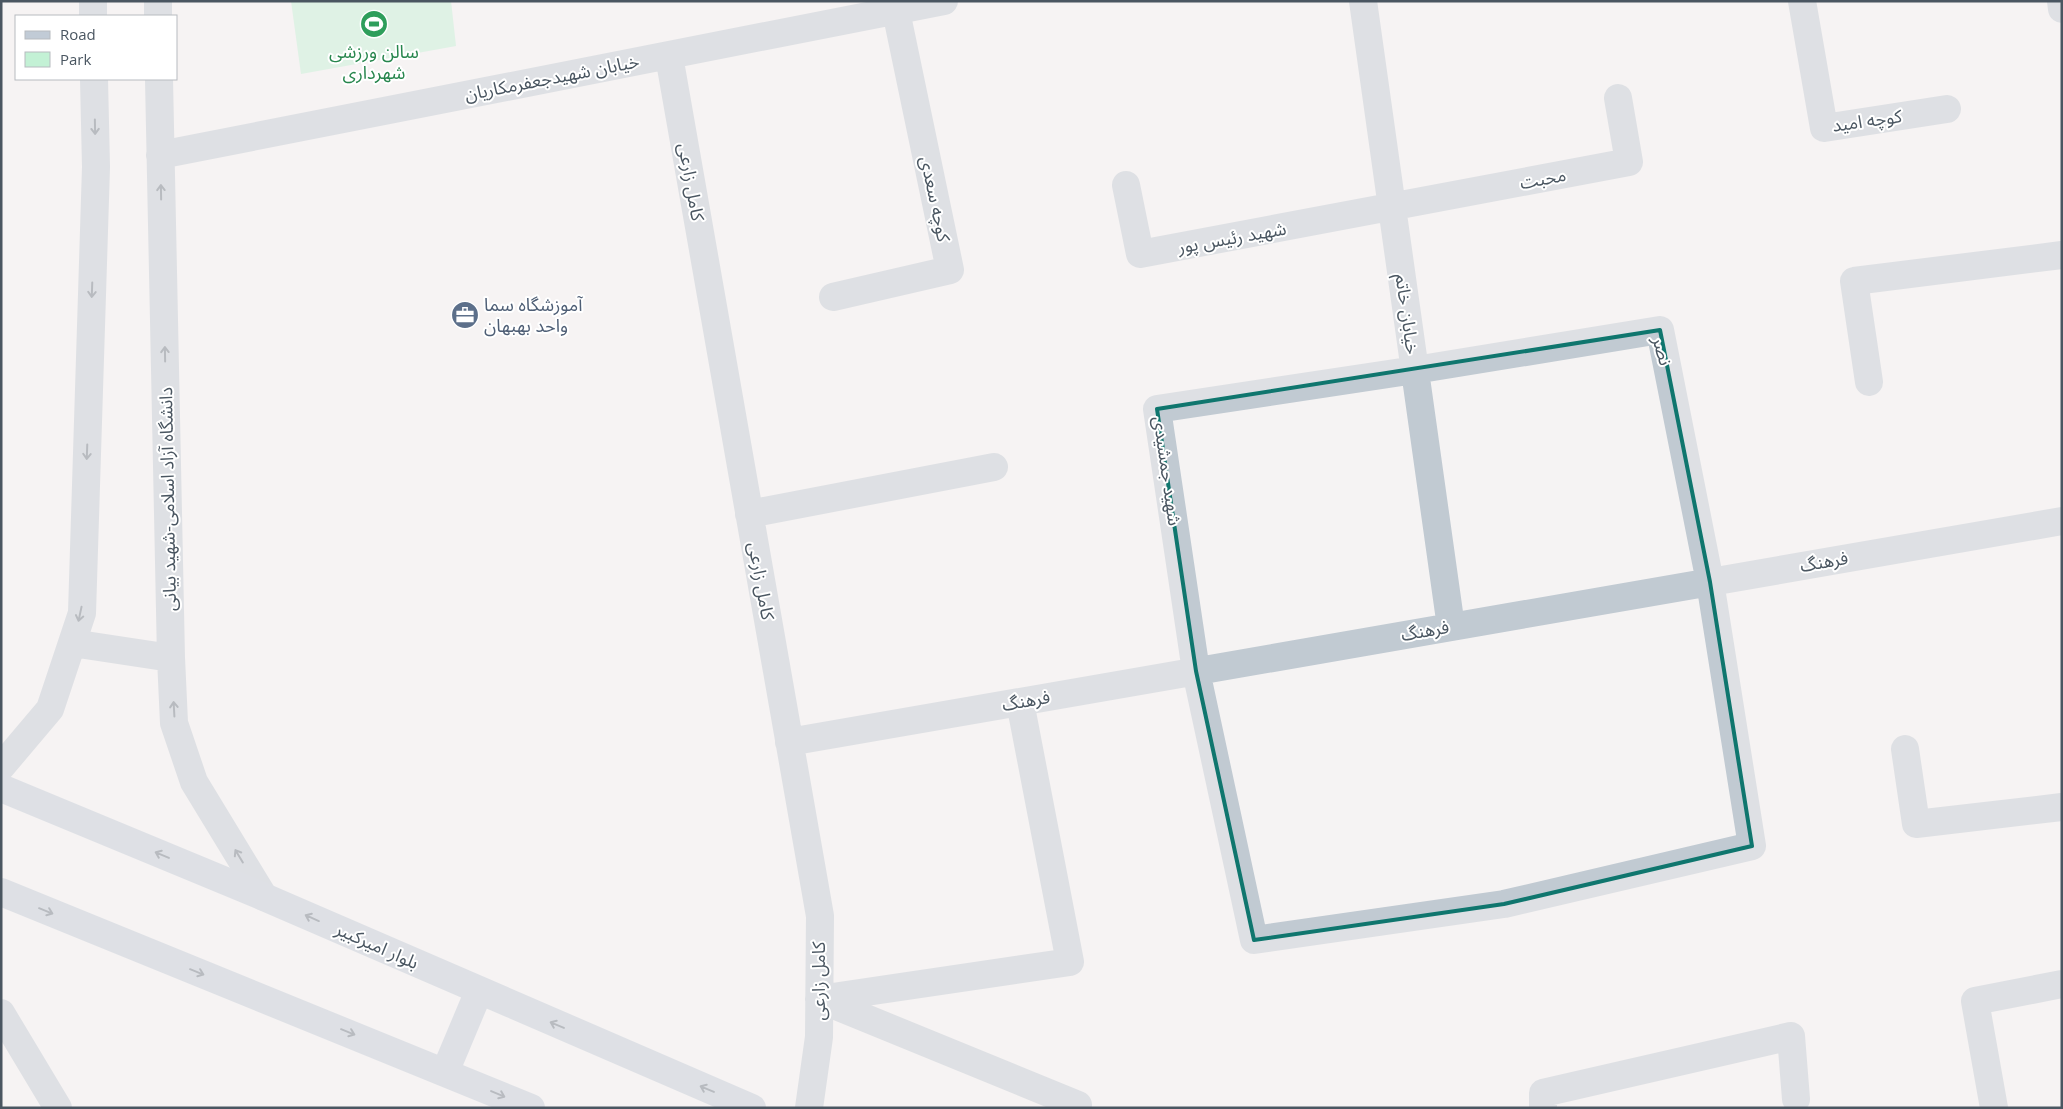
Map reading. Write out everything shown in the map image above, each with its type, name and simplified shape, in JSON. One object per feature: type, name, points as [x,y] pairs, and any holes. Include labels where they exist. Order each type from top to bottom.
[{"type":"main road","name":"بلوار امیرکبیر","points":[[1,788],[264,897],[752,1108]]},
{"type":"main road","points":[[1,892],[531,1108]]},
{"type":"main road","points":[[445,1072],[480,991]]},
{"type":"street","points":[[93,1],[93,15]]},
{"type":"street","points":[[158,1],[158,15]]},
{"type":"street","name":"خیابان شهیدجعفرمکاریان","points":[[160,155],[944,1]]},
{"type":"street","name":"خیابان خاتم","points":[[1364,1],[1451,627]]},
{"type":"street","name":"کوچه امید","points":[[1802,1],[1824,128],[1947,109]]},
{"type":"street","points":[[2061,1],[2062,9]]},
{"type":"street","name":"کوچه سعدی","points":[[833,297],[950,270],[896,11]]},
{"type":"street","name":"کامل زارعی","points":[[670,56],[820,916],[819,1037],[809,1108]]},
{"type":"street","points":[[1,767],[50,709],[82,612],[96,167],[94,80]]},
{"type":"street","name":"دانشگاه آزاد اسلامی-شهید بیانی","points":[[159,80],[174,723],[194,782],[264,897]]},
{"type":"street","name":"محبت","points":[[1393,208],[1629,162],[1618,98]]},
{"type":"street","name":"شهید رئیس پور","points":[[1126,185],[1140,254],[1393,208]]},
{"type":"street","points":[[1869,382],[1854,281],[2062,255]]},
{"type":"street","name":"نصر","points":[[1415,370],[1660,330],[1710,582]]},
{"type":"street","name":"شهید جمشیدی","points":[[1196,672],[1157,409],[1415,370]]},
{"type":"street","points":[[749,514],[994,467]]},
{"type":"street","name":"فرهنگ","points":[[789,742],[2062,521]]},
{"type":"street","points":[[1196,672],[1254,940],[1504,904],[1752,846],[1710,582]]},
{"type":"street","points":[[72,643],[171,658]]},
{"type":"street","points":[[819,999],[1070,962],[1020,702]]},
{"type":"street","points":[[1905,750],[1916,824],[2062,807]]},
{"type":"street","points":[[1994,1108],[1975,1001],[2062,984]]},
{"type":"street","points":[[819,999],[1078,1106]]},
{"type":"street","points":[[1,1013],[58,1108]]},
{"type":"street","points":[[1543,1108],[1543,1093],[1791,1036],[1796,1099]]},
{"type":"highlighted area","points":[[1660,330],[1710,582],[1752,846],[1504,904],[1254,940],[1196,671],[1157,409]]},
{"type":"green space","name":"سالن ورزشی شهرداری","points":[[291,1],[451,1],[456,46],[301,74]]},
{"type":"place","name":"سالن ورزشی شهرداری","points":[[374,24]]},
{"type":"place","name":"آموزشگاه سما واحد بهبهان","points":[[465,315]]}]
